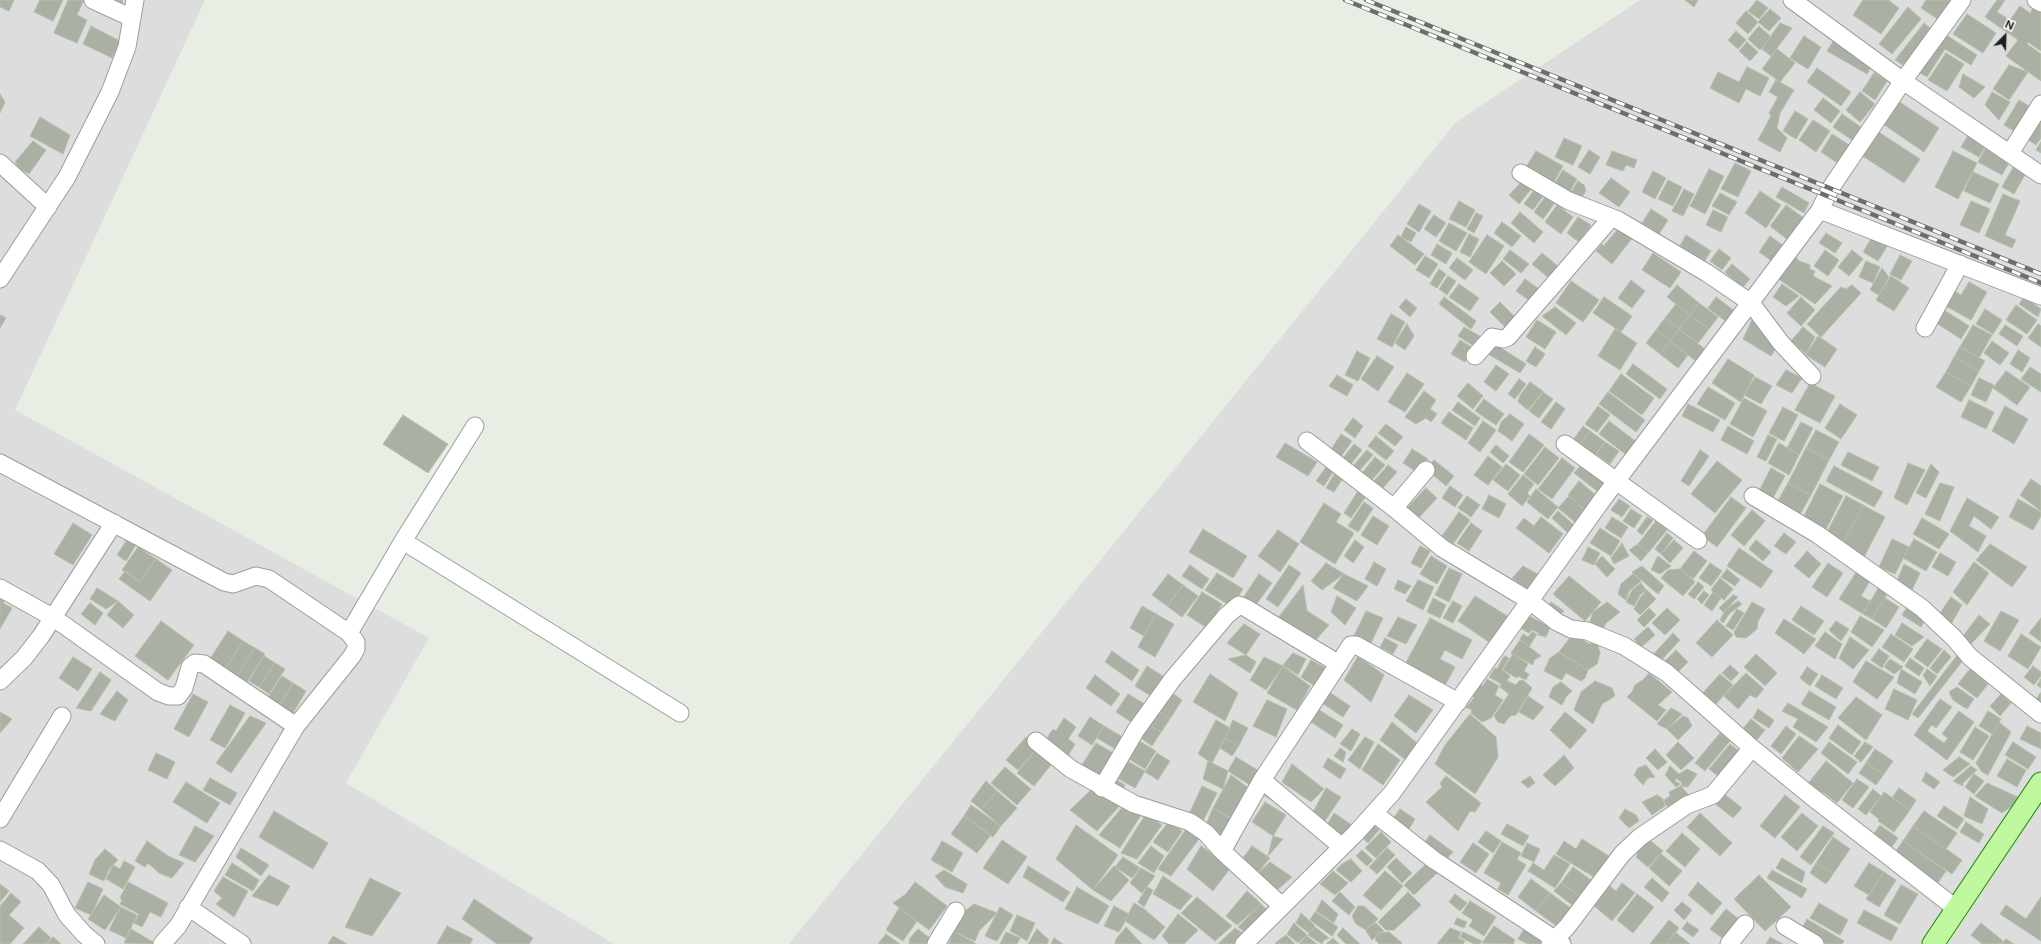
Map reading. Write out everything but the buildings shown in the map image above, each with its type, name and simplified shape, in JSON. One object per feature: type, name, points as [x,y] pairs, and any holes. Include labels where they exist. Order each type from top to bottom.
[{"type":"main road","points":[[1933,944],[1958,910],[2041,783]]},
{"type":"street","points":[[93,0],[132,18]]},
{"type":"street","points":[[0,279],[67,177],[110,92],[127,47],[135,0]]},
{"type":"street","points":[[1792,0],[1903,81],[2041,174]]},
{"type":"street","points":[[1244,944],[1342,847],[1392,793],[1616,482],[1820,210],[1830,189],[1903,81],[1962,0]]},
{"type":"street","points":[[2036,0],[2041,3]]},
{"type":"street","points":[[2010,153],[2041,104]]},
{"type":"street","points":[[0,163],[48,207]]},
{"type":"street","points":[[1521,173],[1569,201],[1612,218],[1707,273],[1750,303],[1781,343],[1812,376]]},
{"type":"street","points":[[1820,210],[2041,296]]},
{"type":"street","points":[[1475,356],[1492,337],[1503,339],[1508,337],[1612,218]]},
{"type":"street","points":[[1925,328],[1960,264]]},
{"type":"street","points":[[349,633],[475,426]]},
{"type":"street","points":[[1307,441],[1394,508],[1442,548],[1530,602],[1557,622],[1571,629],[1587,631],[1624,646],[1668,673],[1752,748],[1958,910]]},
{"type":"street","points":[[1565,444],[1698,540]]},
{"type":"street","points":[[0,463],[224,582],[233,584],[256,576],[269,579],[349,633],[356,645],[352,656],[296,726],[178,926],[162,944]]},
{"type":"street","points":[[1394,508],[1426,470]]},
{"type":"street","points":[[1753,496],[1817,534],[1922,608],[1954,638],[1970,657],[2041,714]]},
{"type":"street","points":[[0,681],[24,658],[54,618],[114,524]]},
{"type":"street","points":[[404,541],[680,713]]},
{"type":"street","points":[[0,588],[54,618],[158,692],[169,696],[178,696],[184,688],[190,667],[195,662],[204,664],[296,726]]},
{"type":"street","points":[[1102,788],[1136,730],[1172,680],[1226,616],[1239,605],[1339,664]]},
{"type":"street","points":[[1222,852],[1262,780],[1351,645],[1356,645],[1458,702]]},
{"type":"street","points":[[0,819],[62,716]]},
{"type":"street","points":[[1036,741],[1071,769],[1102,788],[1134,804],[1190,822],[1206,833],[1222,852],[1282,906]]},
{"type":"street","points":[[1374,813],[1434,860],[1555,942],[1622,854],[1640,837],[1687,804],[1713,795],[1752,748]]},
{"type":"street","points":[[1262,780],[1342,847]]},
{"type":"street","points":[[0,850],[38,871],[51,885],[67,915],[84,934],[96,944]]},
{"type":"street","points":[[188,907],[242,944]]},
{"type":"street","points":[[936,944],[956,911]]},
{"type":"street","points":[[1729,944],[1745,924]]},
{"type":"street","points":[[1785,926],[1815,944]]},
{"type":"shaded area","points":[[0,0],[205,0],[15,410],[429,638],[346,783],[614,944],[0,944]]},
{"type":"shaded area","points":[[1640,0],[2041,0],[2041,944],[789,944],[1455,123]]},
{"type":"railway","points":[[1345,0],[2041,283]]},
{"type":"railway","points":[[1366,0],[2041,274]]}]
